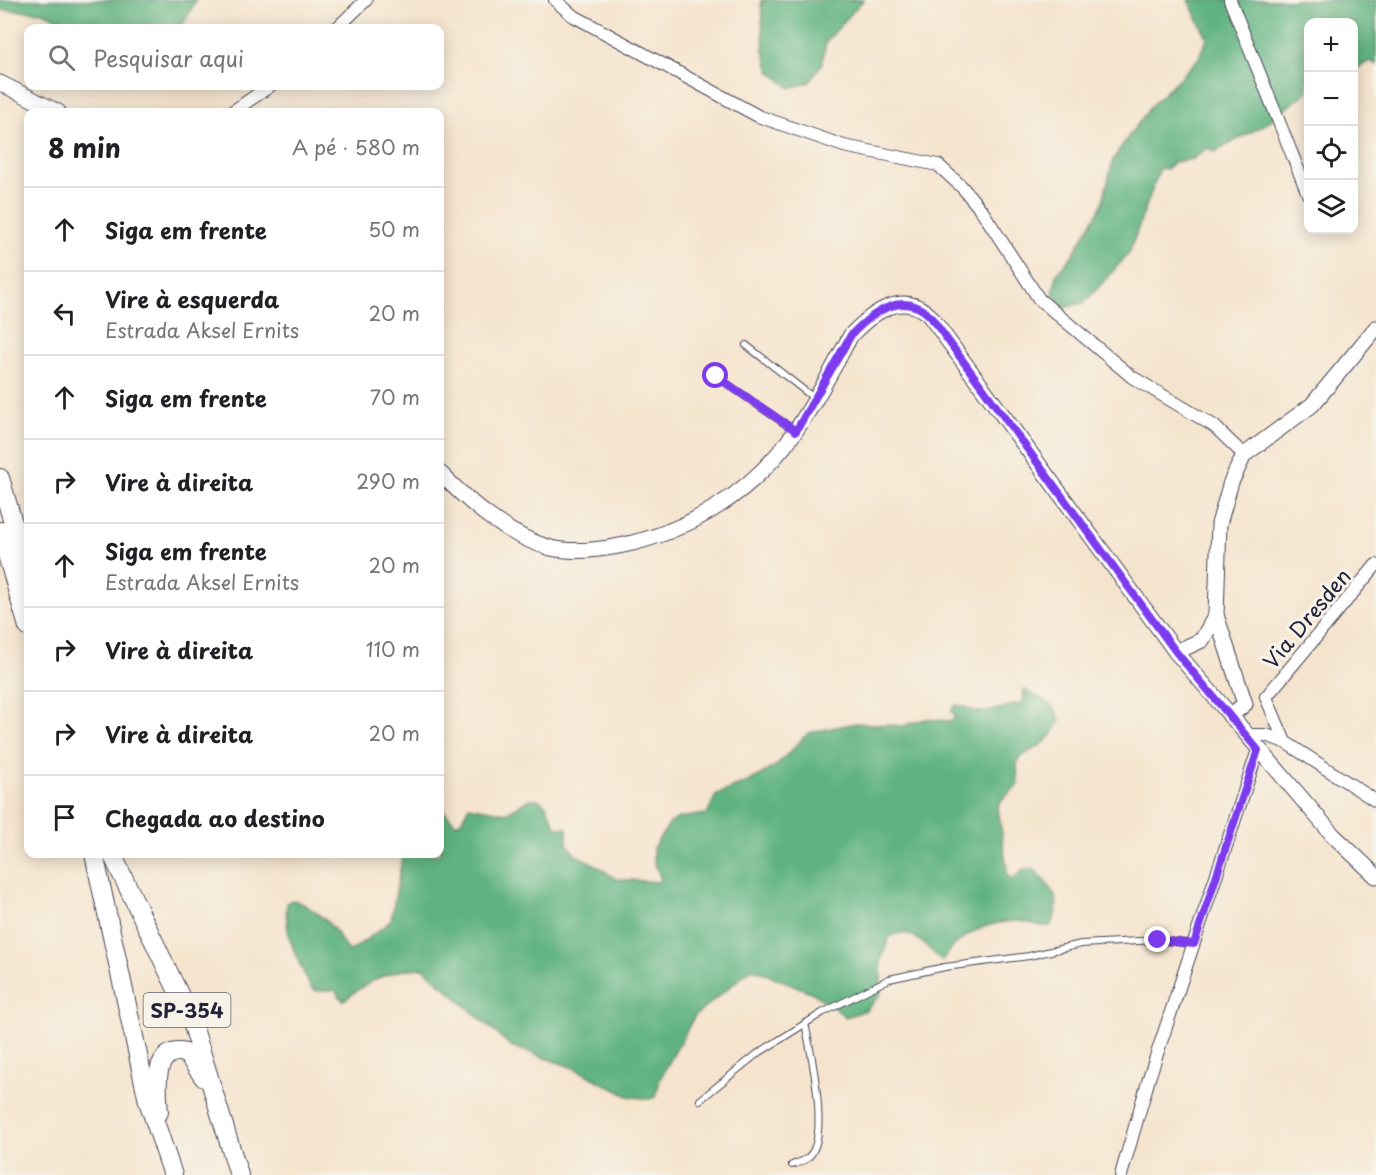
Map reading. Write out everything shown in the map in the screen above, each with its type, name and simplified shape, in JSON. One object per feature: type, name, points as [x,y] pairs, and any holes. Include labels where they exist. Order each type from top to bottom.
[{"type":"main road","points":[[0,478],[24,560]]},
{"type":"main road","points":[[0,531],[24,613]]},
{"type":"main road","name":"SP-354","points":[[95,858],[148,1101],[173,1175]]},
{"type":"main road","name":"SP-354","points":[[114,858],[191,1019],[239,1175]]},
{"type":"main road","points":[[164,1146],[158,1098],[158,1072],[161,1062],[169,1054],[178,1051],[186,1053],[193,1059],[218,1107]]},
{"type":"street","points":[[341,24],[366,0]]},
{"type":"street","points":[[555,0],[572,15],[758,116],[844,146],[938,165],[962,187],[982,211],[1039,298],[1132,376],[1214,426],[1244,455]]},
{"type":"street","points":[[1230,0],[1304,184]]},
{"type":"street","points":[[0,83],[50,108]]},
{"type":"street","points":[[237,108],[264,90]]},
{"type":"street","points":[[444,477],[472,505],[512,532],[553,548],[577,551],[606,548],[642,541],[685,527],[723,502],[760,472],[796,431],[851,335],[860,325],[893,305],[904,303],[921,308],[930,316],[1176,652],[1333,836],[1376,876]]},
{"type":"street","points":[[1245,704],[1216,615],[1219,524],[1231,482],[1244,455],[1312,405],[1376,328]]},
{"type":"street","name":"Via Dresden","points":[[1266,697],[1376,565]]},
{"type":"street","points":[[1176,652],[1202,640],[1216,615]]},
{"type":"street","points":[[1230,716],[1245,704],[1266,697],[1286,742]]},
{"type":"street","points":[[1246,735],[1266,735],[1286,742],[1376,801]]},
{"type":"street","points":[[1122,1175],[1150,1075],[1258,750]]},
{"type":"lane","points":[[746,345],[816,399]]},
{"type":"lane","points":[[716,376],[796,431]]},
{"type":"lane","points":[[700,1100],[757,1054],[805,1023],[889,979],[945,967],[1029,956],[1081,944],[1158,940],[1194,944]]},
{"type":"lane","points":[[792,1165],[806,1160],[814,1150],[817,1137],[816,1096],[805,1023]]},
{"type":"green space","points":[[0,0],[196,0],[183,24],[69,24],[43,12],[0,10]]},
{"type":"green space","points":[[761,0],[863,0],[826,42],[822,63],[810,82],[790,88],[770,71],[764,51]]},
{"type":"green space","points":[[1188,0],[1376,0],[1376,65],[1370,61],[1358,68],[1358,18],[1304,18],[1304,94],[1264,125],[1215,152],[1207,148],[1193,159],[1173,162],[1167,169],[1160,168],[1129,253],[1085,302],[1064,308],[1053,294],[1057,273],[1072,256],[1102,205],[1113,160],[1151,106],[1198,59],[1207,38]]},
{"type":"green space","points":[[1024,690],[1051,705],[1060,720],[1052,735],[1041,745],[1020,757],[1017,764],[1018,786],[1002,799],[998,807],[1008,877],[1013,879],[1023,870],[1033,868],[1046,882],[1054,894],[1057,908],[1050,926],[1017,921],[984,927],[964,937],[942,961],[919,939],[905,933],[890,936],[881,959],[881,994],[866,1010],[846,1017],[813,993],[752,968],[694,1017],[660,1079],[656,1097],[649,1099],[628,1096],[574,1068],[511,1046],[423,968],[380,977],[343,1001],[335,990],[316,991],[311,988],[289,937],[286,915],[287,903],[292,900],[310,908],[322,917],[336,932],[344,946],[351,951],[387,924],[391,920],[402,858],[444,858],[444,811],[456,824],[461,821],[469,806],[506,813],[530,799],[538,799],[546,805],[557,828],[567,828],[567,843],[575,855],[596,865],[616,879],[658,882],[661,879],[653,860],[653,848],[670,823],[679,818],[707,814],[716,795],[752,780],[777,765],[808,733],[856,723],[903,726],[925,719],[950,721],[956,716],[951,711],[956,705],[989,712],[1023,703]]},
{"type":"route","points":[[716,376],[796,431],[851,335],[860,325],[887,307],[898,303],[921,308],[930,316],[1176,652],[1258,750],[1194,944],[1158,940]]}]
